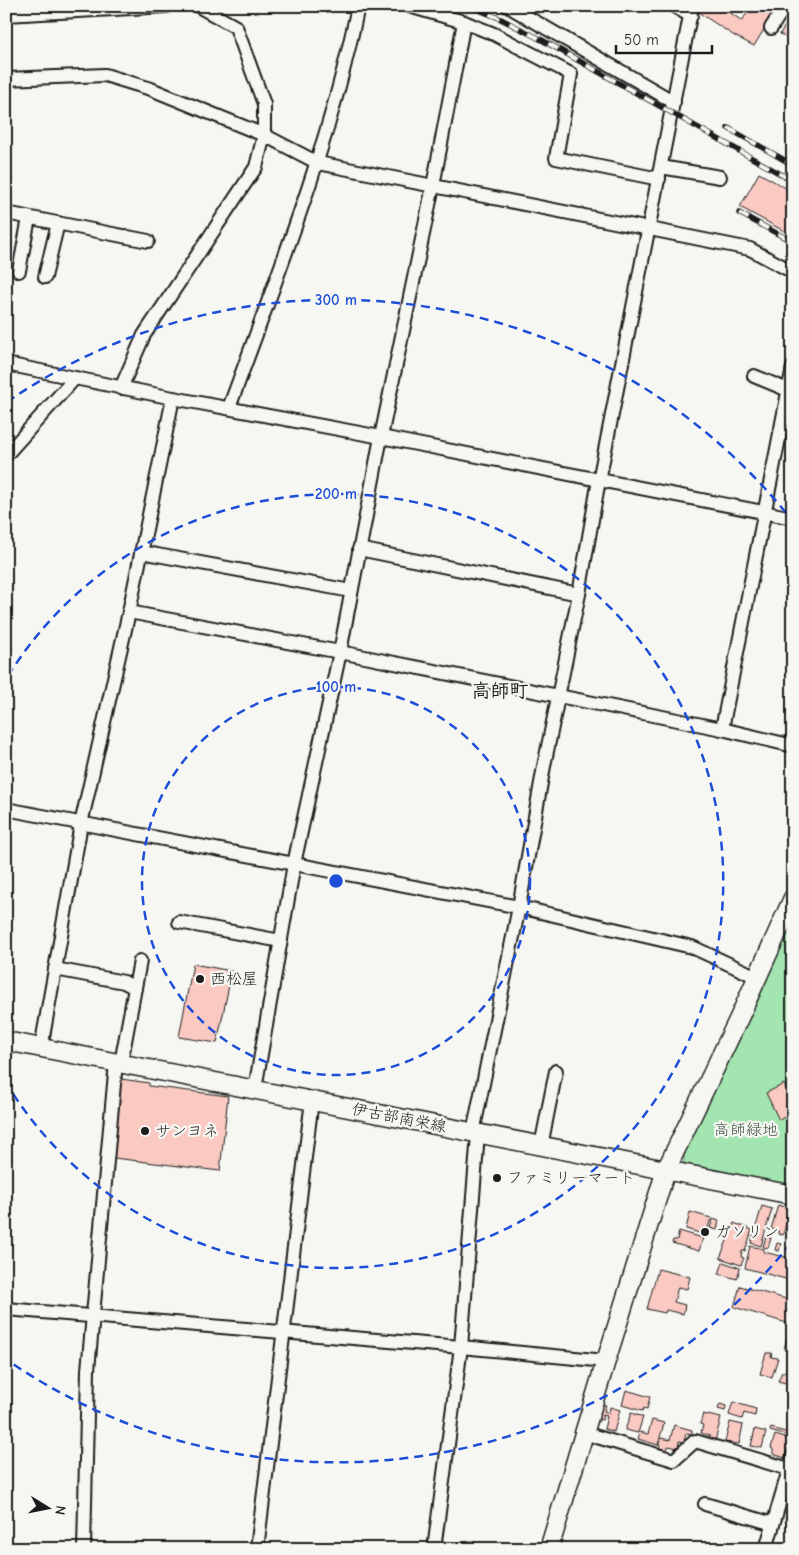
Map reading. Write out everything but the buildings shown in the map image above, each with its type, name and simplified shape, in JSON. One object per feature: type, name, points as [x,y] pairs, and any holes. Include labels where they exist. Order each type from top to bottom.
[{"type":"main road","points":[[549,1549],[666,1170],[739,1018],[793,898]]},
{"type":"main road","name":"伊古部南栄線","points":[[6,1041],[793,1196]]},
{"type":"street","points":[[6,15],[167,6]]},
{"type":"street","points":[[121,388],[144,335],[256,167],[264,135],[264,104],[236,27],[198,6]]},
{"type":"street","points":[[229,408],[318,163],[349,52],[358,6]]},
{"type":"street","points":[[409,6],[464,22],[494,34],[571,74],[556,158],[660,173],[720,177]]},
{"type":"street","points":[[508,6],[674,102]]},
{"type":"street","points":[[434,1549],[461,1347],[476,1134],[558,696],[692,11],[674,6]]},
{"type":"street","points":[[771,28],[785,6]]},
{"type":"street","points":[[255,1089],[294,864],[340,652],[464,22]]},
{"type":"street","points":[[6,79],[105,75],[151,89],[264,135],[318,163],[750,249],[793,272]]},
{"type":"street","points":[[6,213],[148,241]]},
{"type":"street","points":[[19,271],[30,218]]},
{"type":"street","points":[[45,277],[58,223]]},
{"type":"street","points":[[6,364],[793,518]]},
{"type":"street","points":[[722,729],[793,367]]},
{"type":"street","points":[[754,376],[788,390]]},
{"type":"street","points":[[6,455],[75,378]]},
{"type":"street","points":[[41,1048],[81,824],[129,612],[173,398]]},
{"type":"street","points":[[359,549],[579,594]]},
{"type":"street","points":[[141,552],[352,591]]},
{"type":"street","points":[[129,612],[340,652],[722,729],[793,746]]},
{"type":"street","points":[[6,809],[519,907],[692,947],[757,977]]},
{"type":"street","points":[[179,922],[281,941]]},
{"type":"street","points":[[84,1549],[88,1370],[93,1316],[118,1062],[140,961]]},
{"type":"street","points":[[55,969],[124,982],[134,988]]},
{"type":"street","points":[[541,1146],[556,1071]]},
{"type":"street","points":[[258,1549],[312,1100]]},
{"type":"street","points":[[6,1308],[606,1361]]},
{"type":"street","points":[[584,1433],[674,1460],[694,1441],[791,1462],[766,1549]]},
{"type":"street","points":[[704,1504],[773,1524]]},
{"type":"green space","name":"高師緑地","points":[[793,918],[793,1188],[684,1167],[684,1149]]},
{"type":"railway","points":[[469,6],[499,18],[542,40],[793,181]]},
{"type":"railway","points":[[728,128],[793,165]]},
{"type":"railway","points":[[739,213],[793,242]]},
{"type":"place","name":"西松屋","points":[[200,979]]},
{"type":"place","name":"サンヨネ","points":[[145,1131]]},
{"type":"place","name":"ファミリーマート","points":[[497,1178]]},
{"type":"place","name":"ガソリン","points":[[705,1232]]},
{"type":"district","name":"高師町","points":[[500,691]]}]
